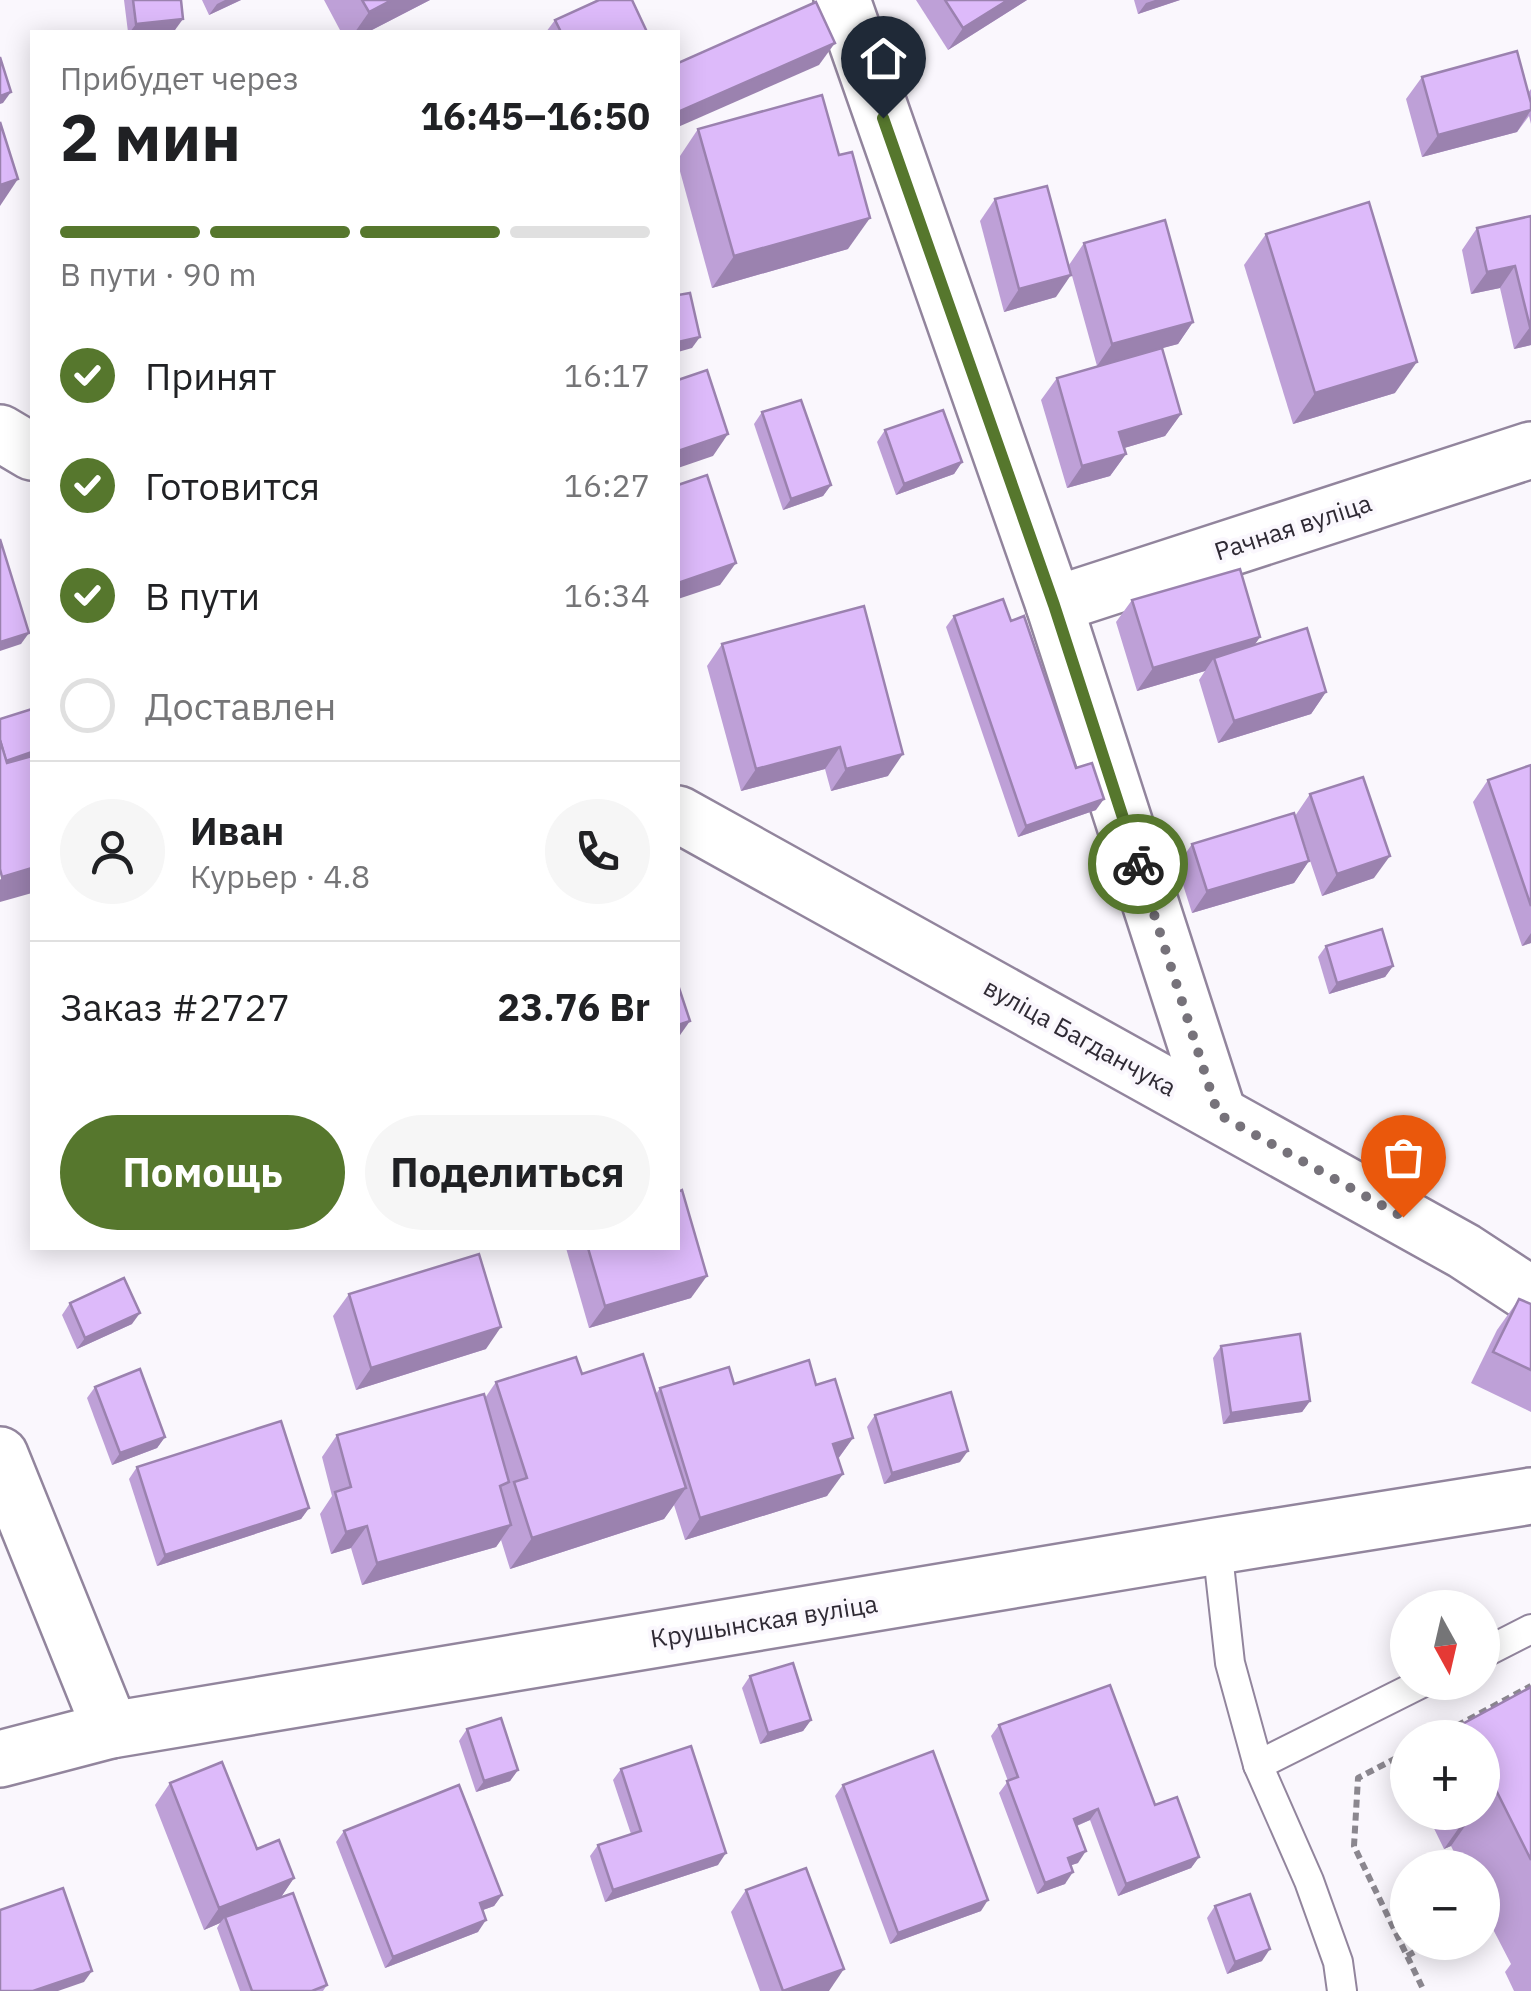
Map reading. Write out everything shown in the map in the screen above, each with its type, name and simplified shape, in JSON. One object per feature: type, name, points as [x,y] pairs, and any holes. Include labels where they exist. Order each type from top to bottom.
[{"type":"street","points":[[842,0],[1054,605],[1218,1114]]},
{"type":"street","points":[[0,433],[30,451]]},
{"type":"street","name":"Рачная вуліца","points":[[1054,605],[1531,450]]},
{"type":"street","name":"вуліца Багданчука","points":[[680,815],[1464,1252],[1531,1295]]},
{"type":"street","points":[[0,1455],[111,1730]]},
{"type":"street","name":"Крушынская вуліца","points":[[0,1759],[111,1730],[1531,1496]]},
{"type":"lane","points":[[1217,1546],[1230,1663],[1258,1766],[1309,1881],[1338,1962],[1342,1991]]},
{"type":"lane","points":[[1500,1645],[1531,1630]]},
{"type":"lane","points":[[1258,1766],[1390,1699]]},
{"type":"path","points":[[1468,1720],[1531,1686]]},
{"type":"path","points":[[1390,1761],[1358,1778],[1354,1846],[1390,1921]]},
{"type":"path","points":[[1409,1960],[1424,1991]]},
{"type":"building","points":[[133,0],[181,0],[183,19],[136,24]]},
{"type":"building","points":[[362,0],[392,0],[369,12]]},
{"type":"building","points":[[599,0],[632,0],[646,30],[560,30],[555,20]]},
{"type":"building","points":[[945,0],[1008,0],[963,28]]},
{"type":"building","points":[[816,2],[835,43],[680,111],[680,62]]},
{"type":"building","points":[[1517,51],[1531,110],[1438,135],[1422,77]]},
{"type":"building","points":[[0,57],[11,92],[0,96]]},
{"type":"building","points":[[822,95],[839,155],[852,152],[870,218],[734,256],[698,129]]},
{"type":"building","points":[[0,122],[18,179],[0,185]]},
{"type":"building","points":[[1047,186],[1071,275],[1019,289],[995,199]]},
{"type":"building","points":[[1369,202],[1417,362],[1315,393],[1266,234]]},
{"type":"building","points":[[1531,216],[1530,327],[1515,266],[1487,272],[1477,228]]},
{"type":"building","points":[[1165,220],[1193,322],[1112,344],[1084,243]]},
{"type":"building","points":[[690,293],[700,337],[680,342],[680,295]]},
{"type":"building","points":[[1162,348],[1181,414],[1119,432],[1126,454],[1082,466],[1057,378]]},
{"type":"building","points":[[707,370],[728,434],[680,450],[680,379]]},
{"type":"building","points":[[801,400],[831,485],[791,499],[762,412]]},
{"type":"building","points":[[943,410],[962,462],[904,484],[885,430]]},
{"type":"building","points":[[707,475],[736,563],[680,582],[680,484]]},
{"type":"building","points":[[0,539],[29,633],[0,642]]},
{"type":"building","points":[[1240,569],[1260,637],[1153,668],[1132,600]]},
{"type":"building","points":[[1003,599],[1011,621],[1024,616],[1076,768],[1092,763],[1104,799],[1026,826],[954,616]]},
{"type":"building","points":[[864,606],[903,754],[846,769],[840,747],[756,769],[722,644]]},
{"type":"building","points":[[1307,628],[1326,692],[1234,721],[1214,658]]},
{"type":"building","points":[[30,710],[30,753],[6,761],[0,719]]},
{"type":"building","points":[[0,740],[7,763],[30,757],[30,869],[2,877]]},
{"type":"building","points":[[1531,765],[1531,906],[1488,780]]},
{"type":"building","points":[[1363,777],[1390,856],[1337,874],[1310,794]]},
{"type":"building","points":[[1294,813],[1309,861],[1207,891],[1192,844]]},
{"type":"building","points":[[1382,929],[1393,966],[1337,983],[1326,946]]},
{"type":"building","points":[[680,991],[690,1021],[680,1024]]},
{"type":"building","points":[[680,1191],[707,1276],[605,1306],[589,1250],[680,1250]]},
{"type":"building","points":[[479,1254],[501,1327],[371,1368],[349,1294]]},
{"type":"building","points":[[124,1278],[140,1313],[85,1338],[70,1303]]},
{"type":"building","points":[[1519,1299],[1531,1304],[1531,1370],[1493,1352]]},
{"type":"building","points":[[1300,1334],[1310,1401],[1231,1413],[1221,1346]]},
{"type":"building","points":[[643,1354],[686,1488],[532,1538],[514,1482],[527,1478],[496,1382],[576,1357],[582,1374]]},
{"type":"building","points":[[809,1360],[816,1385],[835,1379],[853,1438],[833,1444],[843,1474],[700,1518],[660,1388],[729,1367],[734,1384]]},
{"type":"building","points":[[140,1369],[165,1437],[120,1453],[95,1387]]},
{"type":"building","points":[[951,1392],[968,1451],[892,1473],[875,1415]]},
{"type":"building","points":[[484,1394],[509,1482],[500,1486],[511,1525],[377,1563],[367,1526],[346,1532],[335,1492],[351,1487],[337,1435]]},
{"type":"building","points":[[281,1421],[309,1508],[165,1555],[137,1467]]},
{"type":"building","points":[[793,1663],[811,1720],[768,1733],[750,1676]]},
{"type":"building","points":[[1110,1685],[1155,1805],[1177,1797],[1199,1857],[1126,1884],[1098,1809],[1074,1819],[1086,1851],[1068,1858],[1073,1872],[1045,1883],[1007,1781],[1018,1777],[999,1725]]},
{"type":"building","points":[[1531,1687],[1531,1860],[1500,1798],[1500,1720],[1470,1720]]},
{"type":"building","points":[[501,1718],[518,1770],[484,1781],[467,1729]]},
{"type":"building","points":[[691,1746],[726,1853],[613,1890],[598,1845],[641,1831],[621,1769]]},
{"type":"building","points":[[933,1751],[988,1900],[898,1933],[843,1785]]},
{"type":"building","points":[[222,1762],[257,1849],[279,1840],[294,1878],[219,1908],[170,1783]]},
{"type":"building","points":[[459,1785],[502,1895],[480,1903],[486,1920],[393,1957],[344,1831]]},
{"type":"building","points":[[806,1868],[844,1969],[783,1991],[746,1890]]},
{"type":"building","points":[[63,1888],[92,1971],[33,1991],[0,1991],[0,1910]]},
{"type":"building","points":[[293,1893],[327,1985],[312,1991],[252,1991],[225,1917]]},
{"type":"building","points":[[1250,1894],[1270,1949],[1235,1962],[1215,1906]]},
{"type":"way so far","points":[[1138,864],[1218,1114],[1403,1217]]},
{"type":"route","points":[[883,118],[1054,605],[1138,864]]}]
